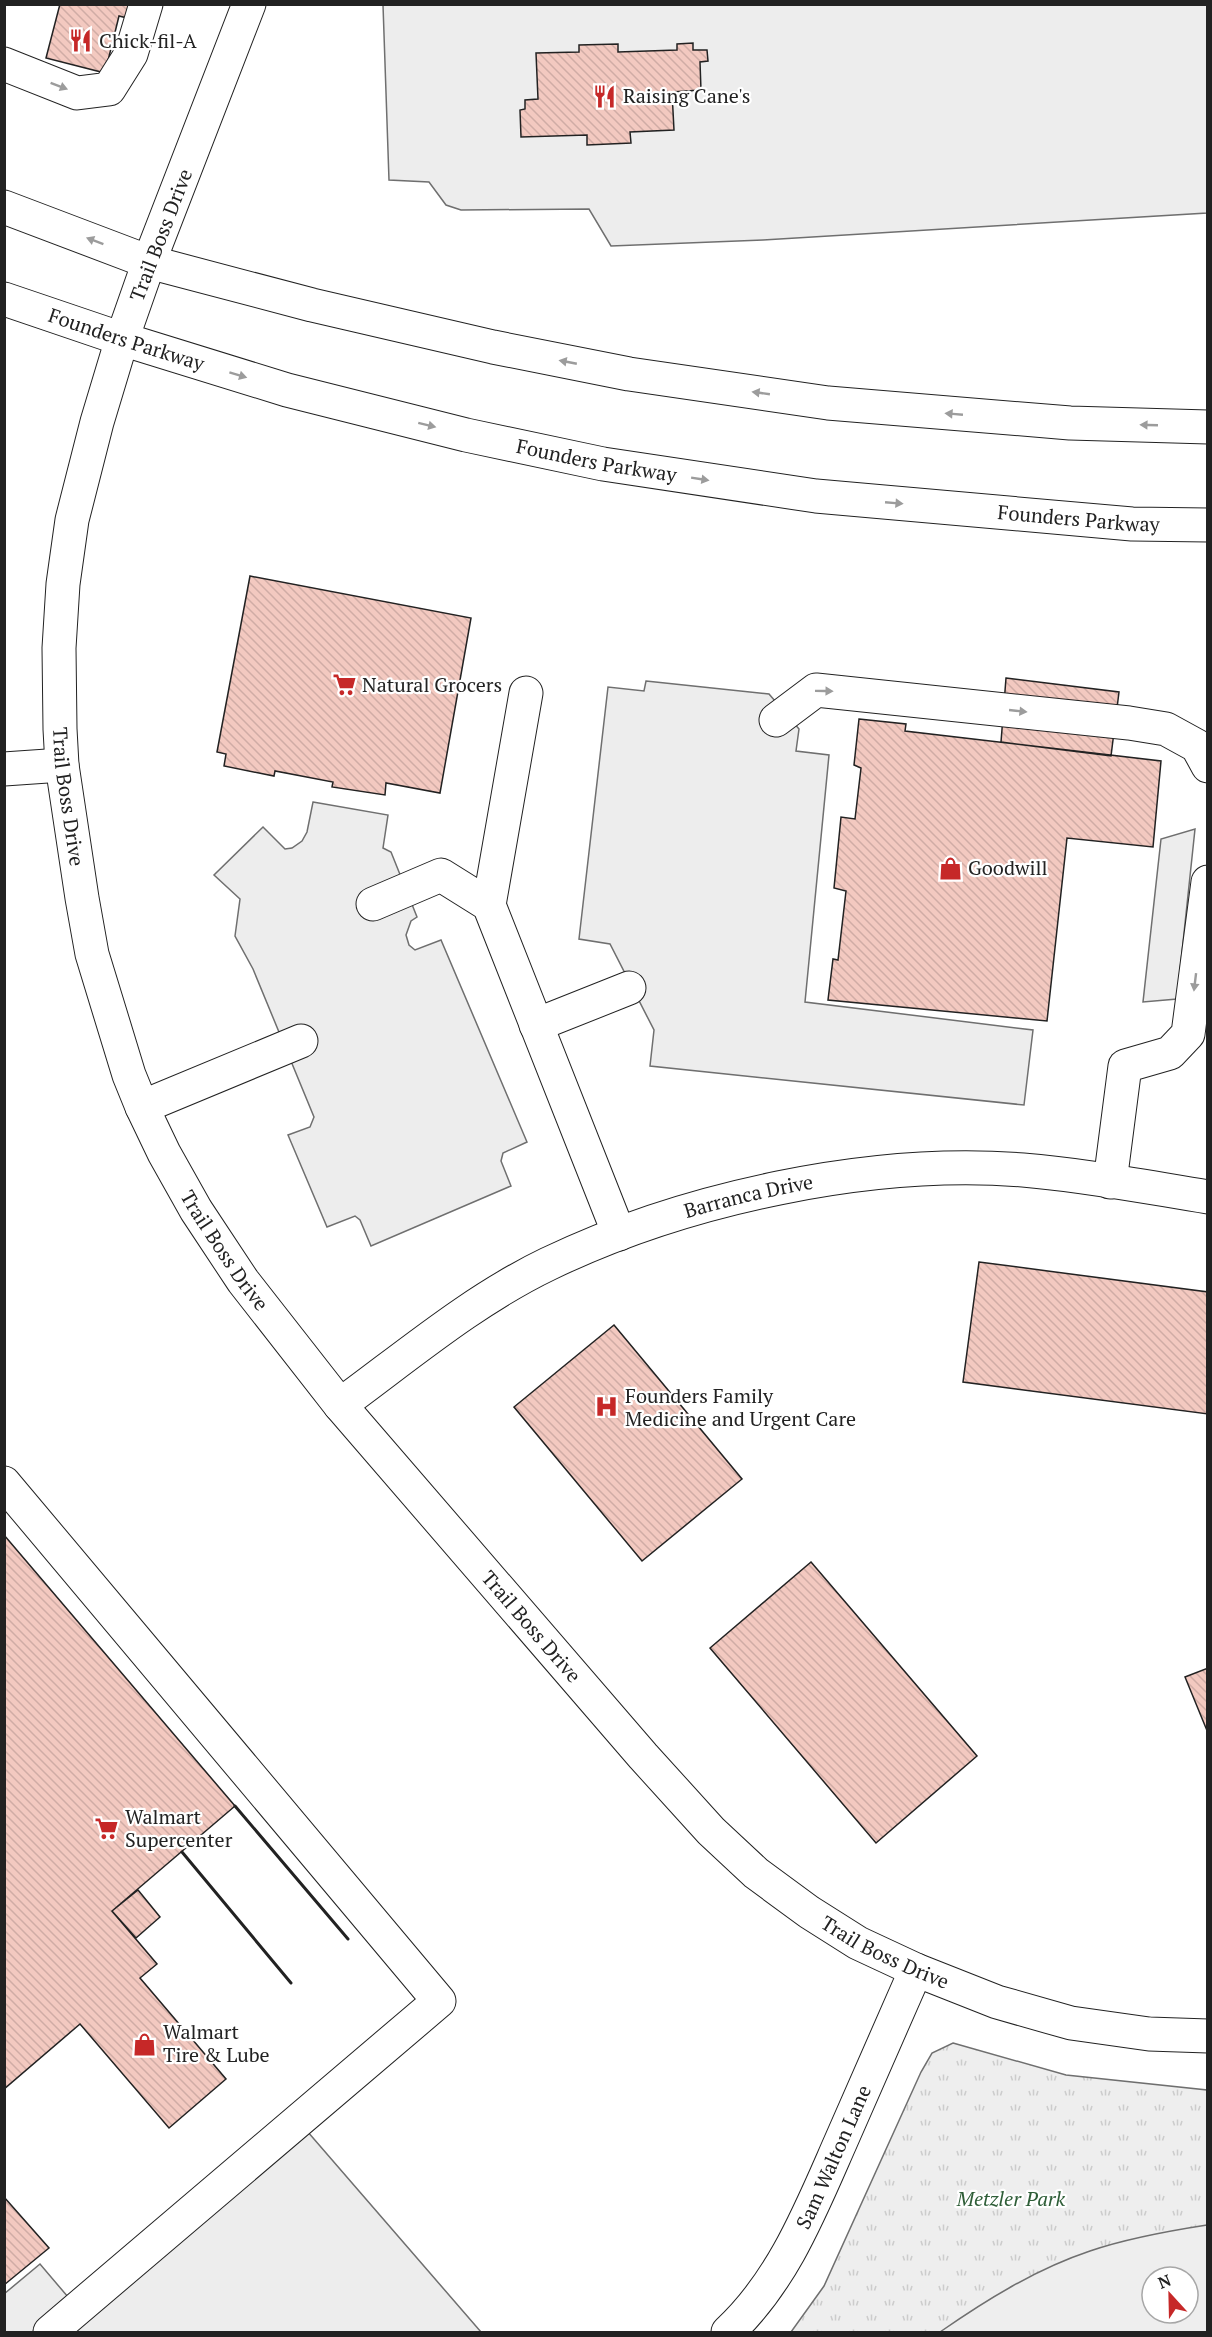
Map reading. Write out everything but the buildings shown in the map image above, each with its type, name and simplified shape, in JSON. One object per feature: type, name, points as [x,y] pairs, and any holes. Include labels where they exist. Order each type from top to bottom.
[{"type":"main road","points":[[4,64],[77,93],[109,90],[131,54],[146,4]]},
{"type":"main road","name":"Trail Boss Drive","points":[[249,4],[149,262],[122,339],[97,422],[72,520],[63,584],[59,648],[62,765],[92,954],[123,1056],[142,1107],[164,1154],[196,1210],[243,1281],[340,1405],[636,1748],[711,1831],[756,1873],[809,1912],[858,1943],[916,1970],[997,2001],[1071,2023],[1149,2034],[1208,2036]]},
{"type":"main road","points":[[4,207],[149,262],[312,306],[492,347],[629,374],[828,403],[1070,423],[1208,427]]},
{"type":"main road","name":"Founders Parkway","points":[[4,299],[122,339],[287,390],[465,435],[603,464],[816,496],[1132,524],[1208,525]]},
{"type":"main road","points":[[776,720],[816,690],[1129,723],[1166,729],[1187,740],[1197,746],[1208,766]]},
{"type":"main road","points":[[526,693],[489,904],[619,1234]]},
{"type":"main road","points":[[4,769],[62,765]]},
{"type":"main road","points":[[373,904],[441,875],[489,904]]},
{"type":"main road","points":[[1110,1182],[1125,1066],[1170,1053],[1188,1034],[1208,882]]},
{"type":"main road","points":[[536,1025],[629,988]]},
{"type":"main road","points":[[142,1107],[301,1041]]},
{"type":"main road","name":"Barranca Drive","points":[[340,1405],[477,1306],[547,1265],[619,1234],[721,1202],[820,1180],[891,1172],[960,1168],[1023,1170],[1208,1197]]},
{"type":"main road","points":[[4,1484],[439,2001],[50,2332]]},
{"type":"main road","name":"Sam Walton Lane","points":[[728,2332],[745,2317],[777,2274],[807,2217],[916,1970]]},
{"type":"green space","name":"Metzler Park","points":[[953,2043],[1066,2075],[1207,2090],[1207,2332],[791,2332],[824,2286],[921,2072],[932,2053]]},
{"type":"green space","points":[[1207,2225],[1207,2332],[940,2332],[1012,2286],[1050,2267],[1090,2251],[1148,2235]]},
{"type":"shaded area","points":[[383,5],[1207,5],[1207,213],[763,240],[611,246],[589,209],[461,210],[446,205],[429,182],[389,180]]},
{"type":"shaded area","points":[[646,681],[769,694],[799,729],[796,751],[829,755],[805,1002],[1033,1030],[1024,1105],[650,1066],[654,1030],[610,944],[579,939],[608,687],[644,691]]},
{"type":"shaded area","points":[[313,802],[388,815],[383,848],[391,852],[417,917],[411,921],[406,935],[409,945],[415,950],[441,940],[527,1142],[503,1153],[501,1161],[511,1186],[371,1246],[360,1220],[355,1216],[327,1227],[288,1135],[310,1127],[314,1117],[253,969],[235,936],[240,899],[214,875],[263,827],[285,849],[292,848],[302,841],[307,832]]},
{"type":"shaded area","points":[[1195,829],[1177,999],[1143,1002],[1161,839]]},
{"type":"shaded area","points":[[288,2109],[481,2332],[5,2332],[4,2294],[40,2264],[68,2297]]},
{"type":"wall","points":[[235,1806],[348,1939]]},
{"type":"wall","points":[[182,1852],[291,1983]]},
{"type":"place","name":"Chick-fil-A","points":[[81,41]]},
{"type":"place","name":"Raising Cane's","points":[[605,96]]},
{"type":"place","name":"Natural Grocers","points":[[344,685]]},
{"type":"place","name":"Goodwill","points":[[950,868]]},
{"type":"place","name":"Founders Family Medicine and Urgent Care","points":[[607,1407]]},
{"type":"place","name":"Walmart Supercenter","points":[[107,1829]]},
{"type":"place","name":"Walmart Tire & Lube","points":[[145,2044]]}]
